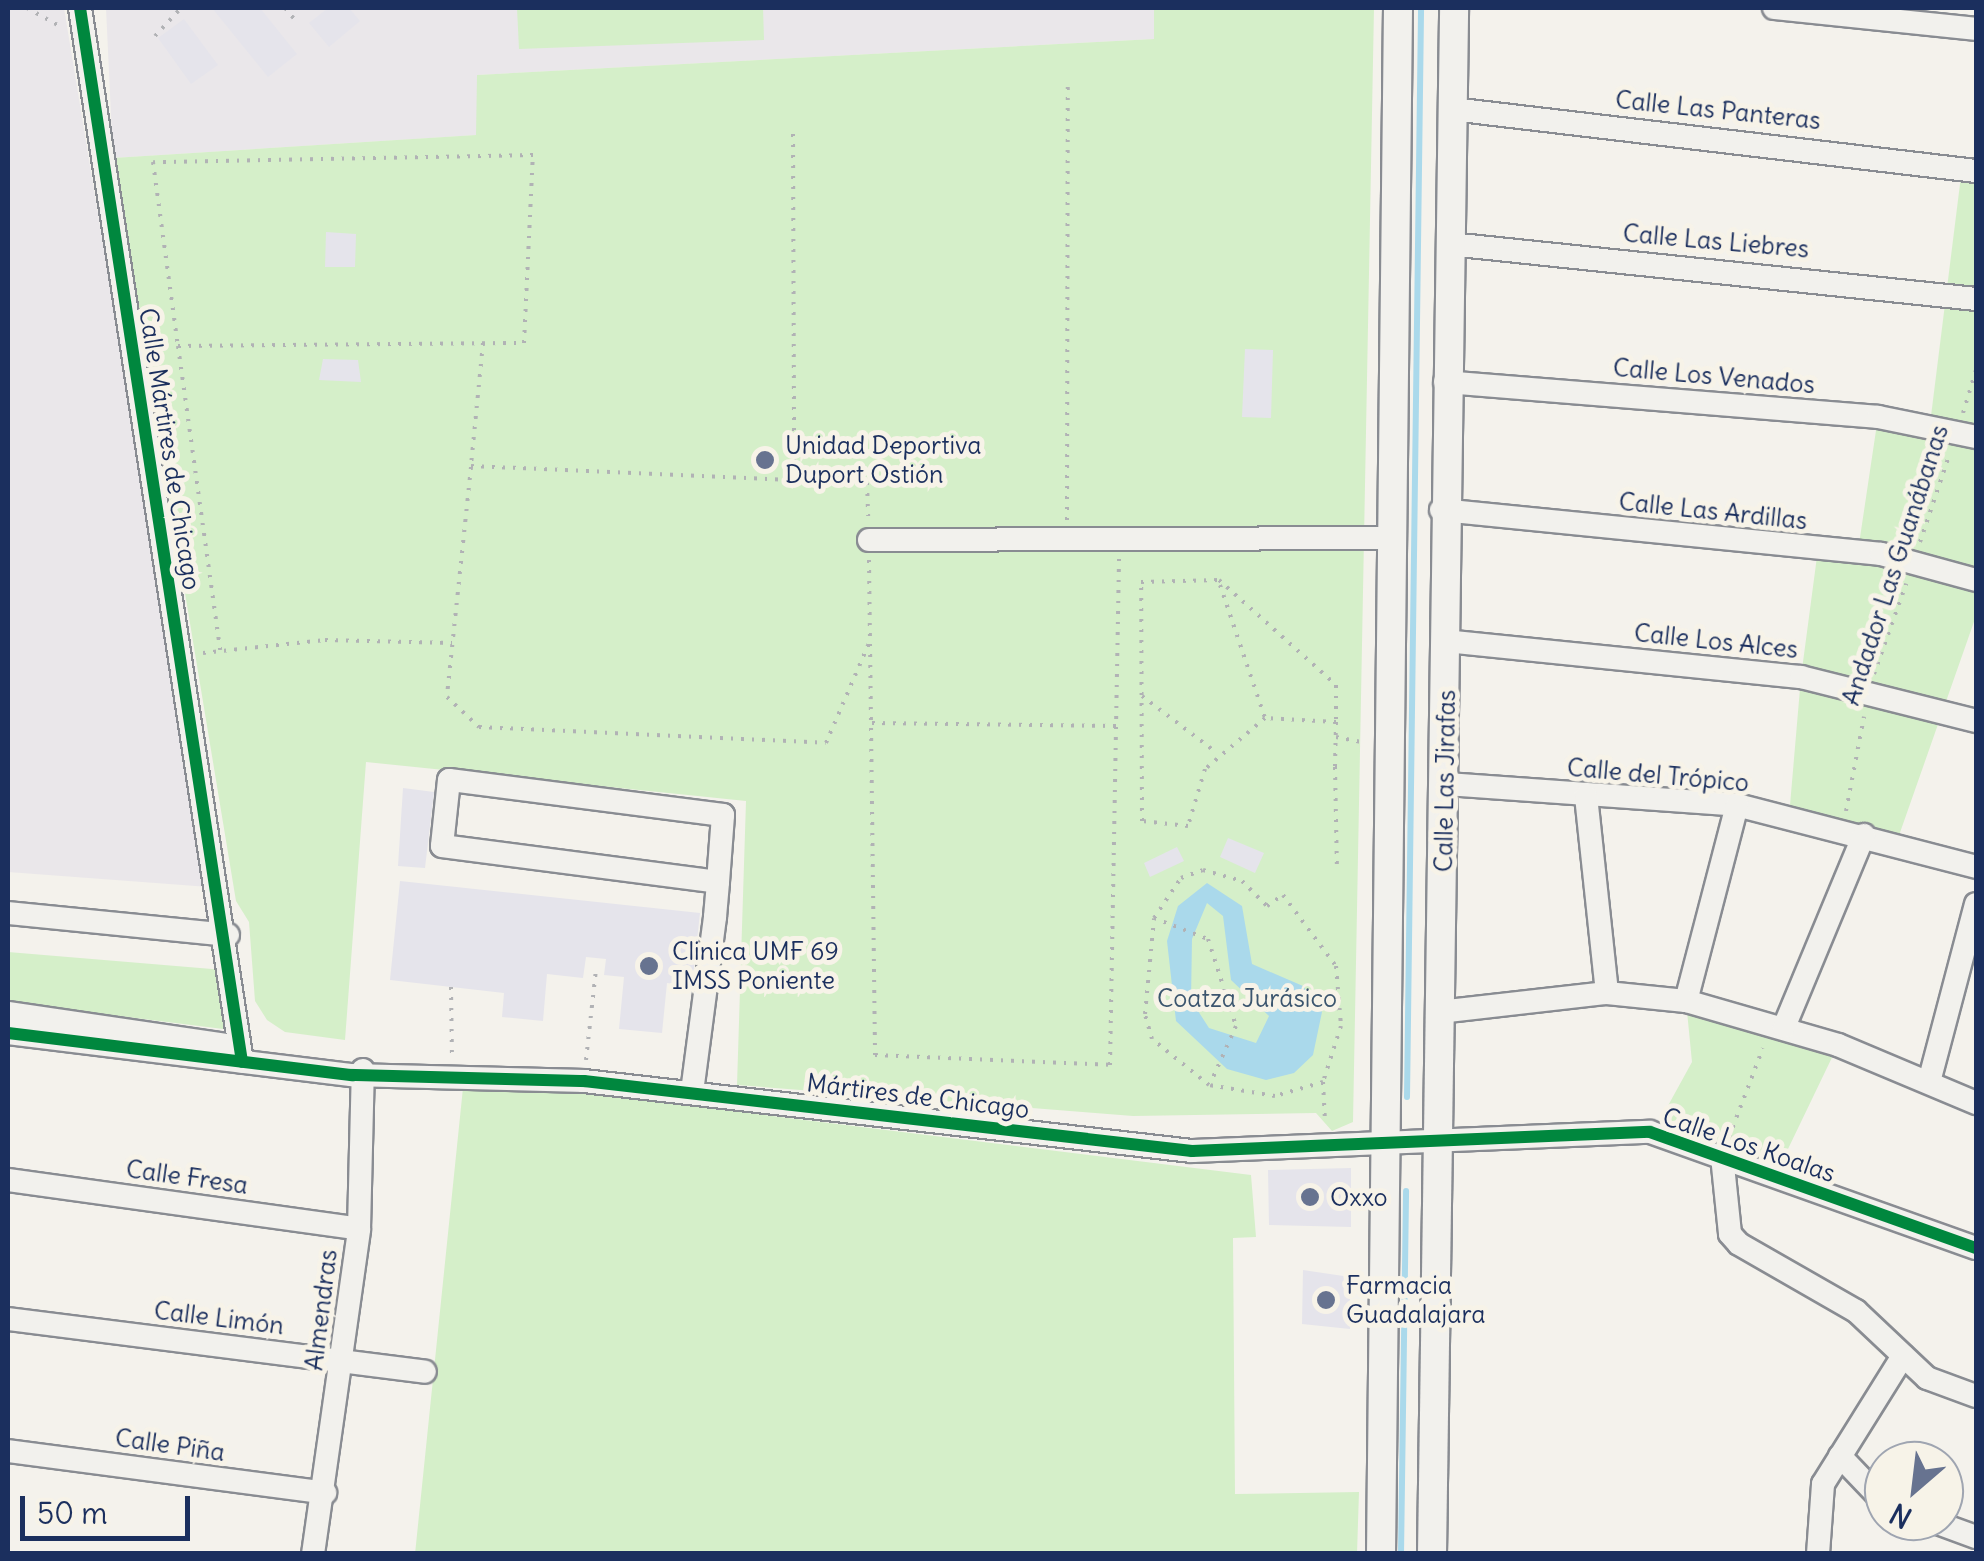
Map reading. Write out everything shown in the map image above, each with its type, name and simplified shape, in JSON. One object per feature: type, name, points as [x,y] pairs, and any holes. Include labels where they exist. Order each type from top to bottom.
[{"type":"main road","points":[[1381,1554],[1384,747],[1398,8]]},
{"type":"main road","name":"Calle Las Jirafas","points":[[1432,1554],[1432,1142],[1447,784],[1442,510],[1454,8]]},
{"type":"street","name":"Calle Mártires de Chicago","points":[[80,8],[228,935]]},
{"type":"street","points":[[1774,8],[1976,29]]},
{"type":"street","name":"Calle Las Panteras","points":[[1452,109],[1976,171]]},
{"type":"street","name":"Calle Las Liebres","points":[[1450,244],[1976,298]]},
{"type":"street","name":"Calle Los Venados","points":[[1445,382],[1967,434]]},
{"type":"street","name":"Calle Las Ardillas","points":[[1442,510],[1914,559],[1976,580]]},
{"type":"street","points":[[869,540],[1388,538]]},
{"type":"street","name":"Calle Los Alces","points":[[1445,640],[1869,687],[1976,720]]},
{"type":"street","points":[[692,1092],[718,882],[722,815],[449,780],[442,846],[718,882]]},
{"type":"street","name":"Calle del Trópico","points":[[1447,784],[1737,806],[1853,832],[1976,868]]},
{"type":"street","points":[[1586,796],[1607,993]]},
{"type":"street","points":[[1686,1001],[1737,806]]},
{"type":"street","points":[[1778,1026],[1853,832]]},
{"type":"street","points":[[1929,1082],[1976,904]]},
{"type":"street","points":[[8,913],[228,935],[242,1054]]},
{"type":"street","points":[[1440,1012],[1607,993],[1686,1001],[1778,1026],[1976,1103]]},
{"type":"street","points":[[8,1012],[242,1054]]},
{"type":"street","points":[[8,1033],[452,1076]]},
{"type":"street","name":"Almendras","points":[[313,1554],[325,1493],[359,1228],[362,1070]]},
{"type":"street","name":"Mártires de Chicago","points":[[452,1076],[584,1081],[1192,1151],[1380,1142]]},
{"type":"street","name":"Calle Los Koalas","points":[[1380,1142],[1650,1132],[1976,1248]]},
{"type":"street","points":[[1722,1156],[1730,1234],[1800,1272],[1927,1378],[1976,1396]]},
{"type":"street","name":"Calle Fresa","points":[[8,1180],[359,1228]]},
{"type":"street","name":"Calle Limón","points":[[8,1318],[424,1372]]},
{"type":"street","points":[[1818,1554],[1820,1496],[1840,1456],[1903,1356]]},
{"type":"street","name":"Calle Piña","points":[[8,1451],[325,1493]]},
{"type":"street","points":[[1840,1456],[1864,1481]]},
{"type":"path","points":[[27,8],[84,40]]},
{"type":"path","points":[[155,36],[181,8]]},
{"type":"path","points":[[285,8],[295,20]]},
{"type":"path","points":[[1067,540],[1068,86]]},
{"type":"path","points":[[793,134],[794,480]]},
{"type":"path","points":[[178,346],[524,342],[533,155],[153,162],[178,346],[220,650]]},
{"type":"path","points":[[483,343],[447,697],[479,726],[826,743],[871,639]]},
{"type":"path","points":[[471,466],[867,483],[875,1055],[1110,1065],[1120,540]]},
{"type":"path","points":[[1219,580],[1265,718]]},
{"type":"path","points":[[1336,722],[1265,718],[1216,753],[1197,783],[1188,826],[1142,821],[1142,582],[1219,580],[1336,685],[1336,722],[1336,871]]},
{"type":"path","points":[[181,656],[220,650],[452,643]]},
{"type":"path","points":[[1142,696],[1216,753]]},
{"type":"path","points":[[872,724],[1116,726]]},
{"type":"path","points":[[1336,737],[1384,747]]},
{"type":"path","points":[[1323,1082],[1276,1096],[1209,1085],[1178,1068],[1148,1029],[1154,918],[1181,878],[1203,870],[1242,881],[1266,906],[1283,896],[1336,966],[1340,1026],[1323,1082],[1326,1144]]},
{"type":"path","points":[[1154,918],[1199,930],[1234,1035],[1209,1085]]},
{"type":"path","points":[[584,1081],[596,970]]},
{"type":"path","points":[[450,987],[452,1076]]},
{"type":"path","points":[[1722,1156],[1778,1026]]},
{"type":"shaded area","points":[[8,8],[64,8],[209,887],[8,872]]},
{"type":"shaded area","points":[[106,8],[1154,8],[1154,39],[477,75],[477,135],[113,158]]},
{"type":"green space","points":[[517,8],[763,8],[764,40],[519,49]]},
{"type":"green space","name":"Unidad Deportiva Duport Ostión","points":[[1154,8],[1374,8],[1353,1122],[1332,1131],[1316,1113],[1133,1116],[737,1085],[746,801],[366,762],[345,1040],[285,1032],[267,1020],[255,1001],[249,922],[236,901],[113,158],[476,135],[477,75],[1154,39]]},
{"type":"green space","points":[[1962,168],[1976,171],[1976,616],[1896,844],[1789,817],[1801,677],[1818,549],[1858,551],[1878,417],[1930,424]]},
{"type":"green space","points":[[8,952],[224,970],[231,1030],[8,1002]]},
{"type":"green space","points":[[1686,1001],[1838,1045],[1775,1176],[1653,1133],[1692,1062]]},
{"type":"green space","points":[[464,1078],[1251,1175],[1256,1237],[1233,1238],[1235,1494],[1359,1492],[1357,1554],[415,1554]]},
{"type":"water","points":[[1207,883],[1242,906],[1252,964],[1303,986],[1322,1012],[1313,1055],[1294,1073],[1266,1080],[1227,1069],[1176,1021],[1167,941],[1178,906]],"holes":[[[1207,903],[1223,916],[1231,980],[1269,1016],[1256,1043],[1209,1028],[1191,1000],[1192,939]]]},
{"type":"building","points":[[212,8],[260,8],[297,54],[268,77]]},
{"type":"building","points":[[328,8],[349,8],[360,21],[329,47],[309,23]]},
{"type":"building","points":[[184,19],[218,65],[191,84],[158,38]]},
{"type":"building","points":[[326,232],[356,234],[355,267],[325,267]]},
{"type":"building","points":[[1245,349],[1273,350],[1271,418],[1242,417]]},
{"type":"building","points":[[323,359],[358,360],[361,382],[319,380]]},
{"type":"building","points":[[403,788],[434,792],[425,868],[398,866]]},
{"type":"building","points":[[1228,838],[1264,853],[1255,873],[1220,857]]},
{"type":"building","points":[[1177,847],[1184,861],[1150,877],[1144,863]]},
{"type":"building","name":"Clinica UMF 69 IMSS Poniente","points":[[400,881],[700,913],[692,986],[667,983],[662,1033],[619,1029],[624,977],[604,975],[606,959],[586,957],[583,978],[547,974],[543,1021],[502,1017],[504,993],[390,980]]},
{"type":"building","name":"Oxxo","points":[[1351,1168],[1351,1227],[1269,1225],[1268,1170]]},
{"type":"building","name":"Farmacia Guadalajara","points":[[1303,1270],[1350,1277],[1350,1329],[1302,1324]]},
{"type":"waterway","points":[[1407,1097],[1421,8]]},
{"type":"waterway","points":[[1401,1554],[1406,1191]]},
{"type":"cycle path","points":[[80,8],[242,1062]]},
{"type":"cycle path","points":[[8,1033],[352,1075],[584,1081],[1192,1151],[1650,1132],[1976,1248]]},
{"type":"place","name":"Unidad Deportiva Duport Ostión","points":[[765,460]]},
{"type":"place","name":"Clinica UMF 69 IMSS Poniente","points":[[649,966]]},
{"type":"place","name":"Oxxo","points":[[1310,1197]]},
{"type":"place","name":"Farmacia Guadalajara","points":[[1326,1300]]},
{"type":"park label","name":"Coatza Jurásico","points":[[1247,998]]}]
